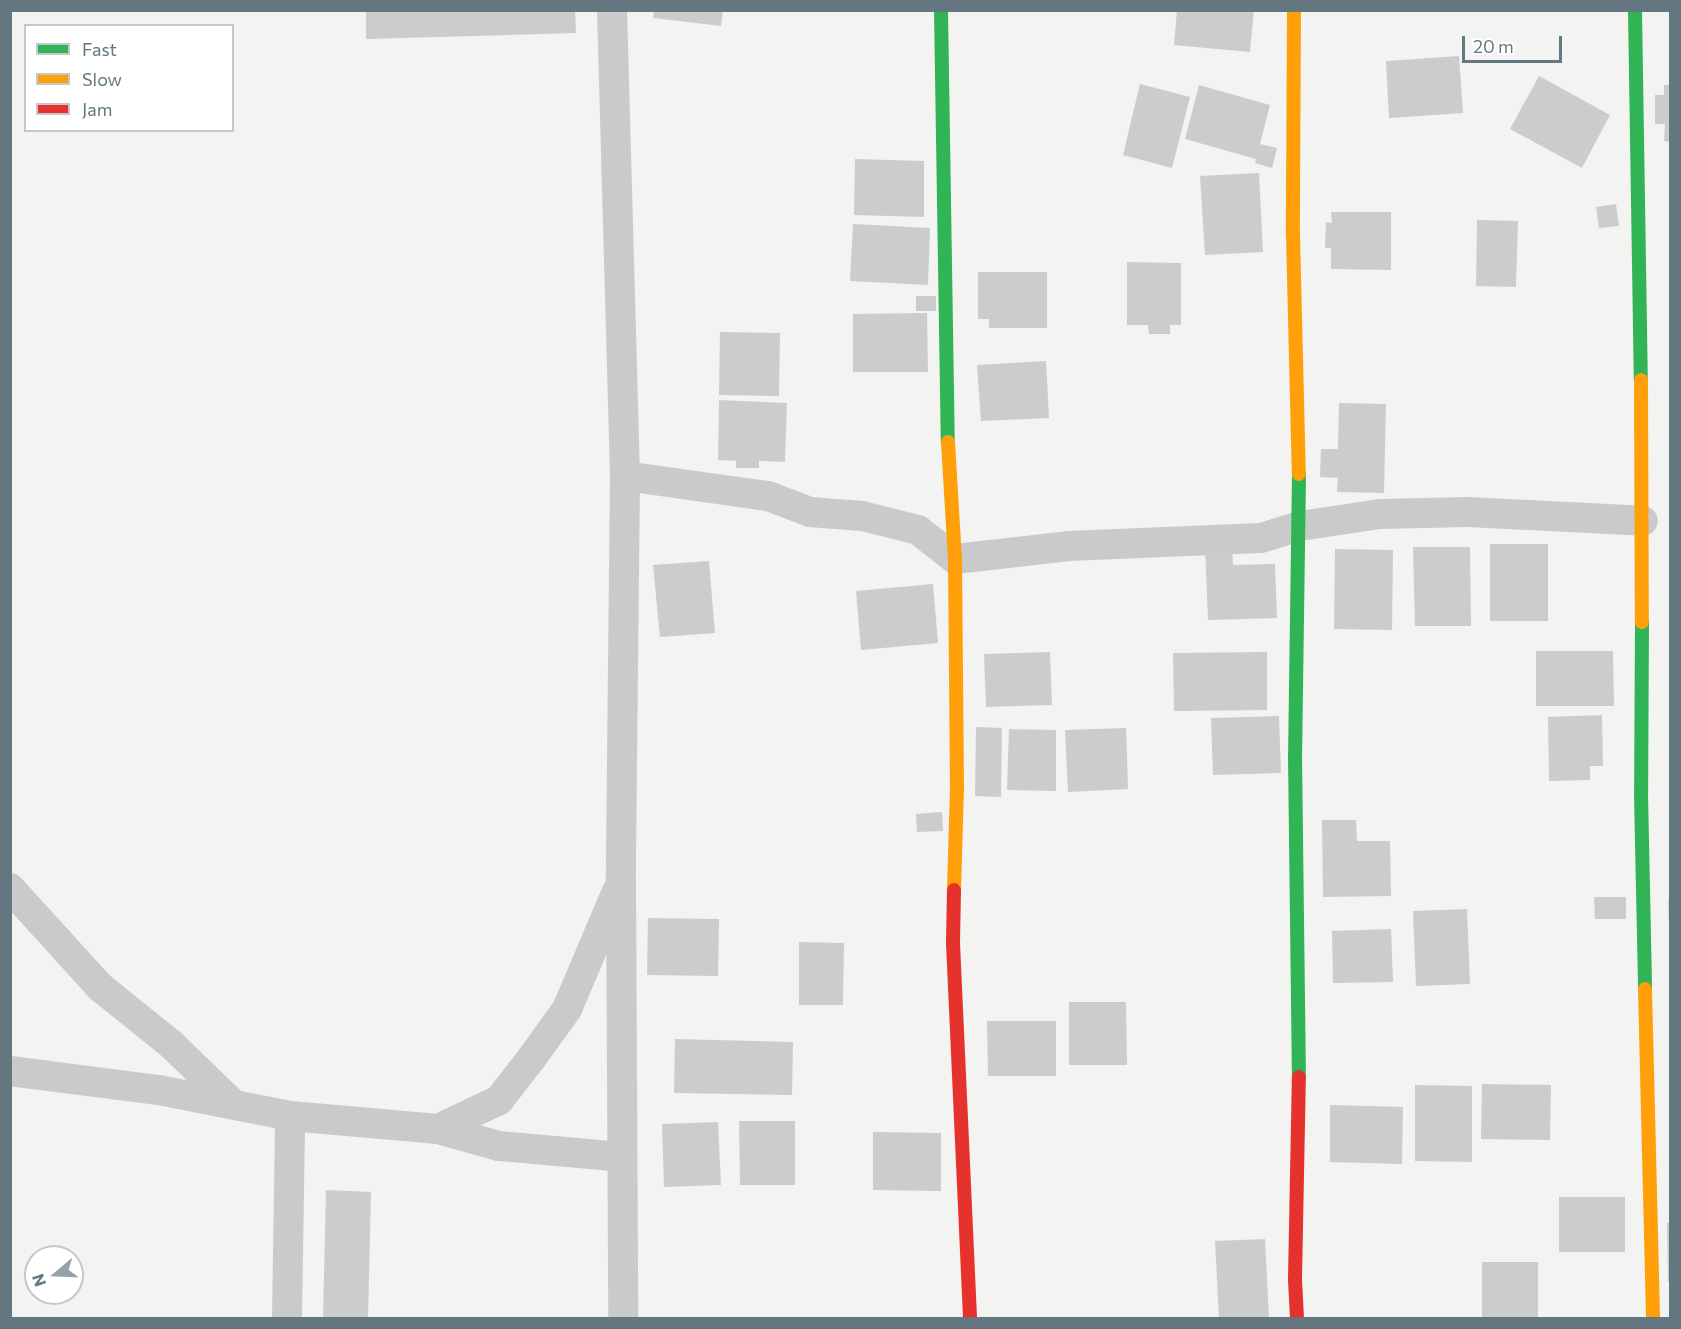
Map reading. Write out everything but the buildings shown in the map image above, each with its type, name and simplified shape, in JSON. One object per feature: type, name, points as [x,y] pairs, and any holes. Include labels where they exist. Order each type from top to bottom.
[{"type":"street","points":[[612,10],[625,476],[621,882],[623,1318]]},
{"type":"street","points":[[942,10],[946,416],[955,559],[957,788],[953,943],[970,1318]]},
{"type":"street","points":[[1294,10],[1293,236],[1300,526],[1295,754],[1300,1044],[1295,1279],[1297,1318]]},
{"type":"street","points":[[1635,10],[1637,262],[1643,521],[1641,794],[1653,1318]]},
{"type":"street","points":[[625,476],[768,496],[810,512],[862,516],[918,530],[955,559],[1069,546],[1261,538],[1300,526],[1380,514],[1468,512],[1643,521]]},
{"type":"street","points":[[438,1129],[499,1100],[531,1059],[567,1009],[621,882]]},
{"type":"street","points":[[10,888],[100,987],[171,1044],[233,1104]]},
{"type":"street","points":[[10,1071],[159,1090],[290,1116],[438,1129],[499,1146],[622,1157]]},
{"type":"street","points":[[287,1318],[290,1116]]},
{"type":"traffic: fast","points":[[941,10],[948,442]]},
{"type":"traffic: fast","points":[[1635,10],[1641,380]]},
{"type":"traffic: fast","points":[[1299,474],[1295,755],[1299,1077]]},
{"type":"traffic: fast","points":[[1642,622],[1641,794],[1645,989]]},
{"type":"traffic: slow","points":[[1294,10],[1293,235],[1299,474]]},
{"type":"traffic: slow","points":[[1641,380],[1642,622]]},
{"type":"traffic: slow","points":[[948,442],[955,559],[957,788],[954,890]]},
{"type":"traffic: slow","points":[[1645,989],[1653,1318]]},
{"type":"traffic: jam","points":[[954,890],[953,943],[970,1318]]},
{"type":"traffic: jam","points":[[1297,1318],[1295,1279],[1299,1077]]}]
